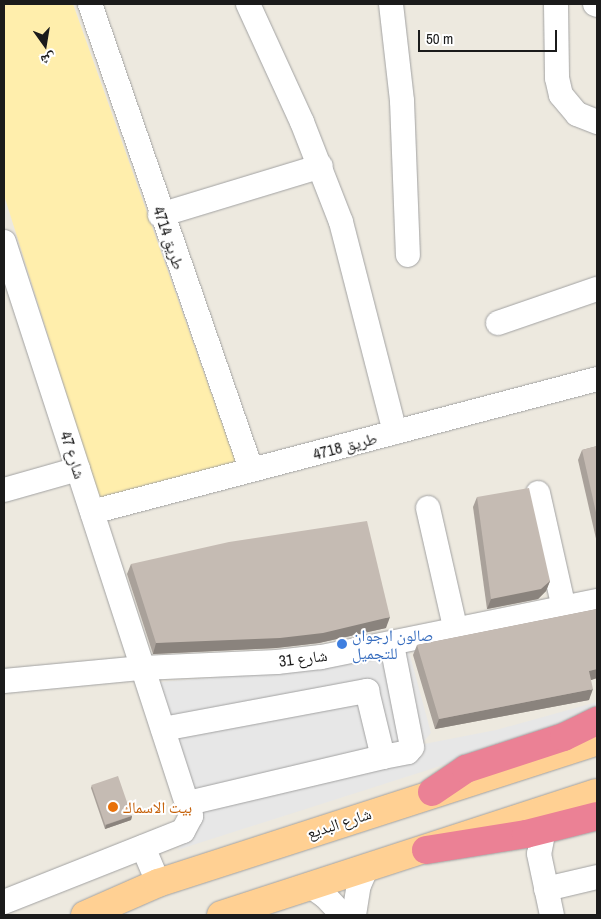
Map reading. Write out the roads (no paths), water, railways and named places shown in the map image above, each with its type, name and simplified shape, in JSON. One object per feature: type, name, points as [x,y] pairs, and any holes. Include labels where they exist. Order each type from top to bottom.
[{"type":"highway","points":[[432,792],[474,766],[564,737],[597,721]]},
{"type":"highway","points":[[426,850],[536,839],[597,816]]},
{"type":"main road","name":"شارع البديع","points":[[85,915],[158,883],[432,792],[573,751],[597,741]]},
{"type":"main road","points":[[221,915],[308,885],[426,850],[597,793]]},
{"type":"street","name":"طريق 4714","points":[[90,4],[160,215],[251,470]]},
{"type":"street","points":[[248,4],[321,166],[351,257],[395,432]]},
{"type":"street","points":[[391,4],[402,100],[408,255]]},
{"type":"street","points":[[556,4],[557,78],[561,95],[577,114],[597,122]]},
{"type":"street","points":[[160,215],[321,166]]},
{"type":"street","name":"شارع 47","points":[[4,242],[142,668],[188,803]]},
{"type":"street","points":[[498,323],[597,289]]},
{"type":"street","name":"طريق 4718","points":[[92,512],[597,379]]},
{"type":"street","points":[[4,490],[78,469]]},
{"type":"street","points":[[538,493],[564,608]]},
{"type":"street","points":[[428,508],[456,631]]},
{"type":"street","name":"شارع 31","points":[[4,681],[142,668],[277,662],[392,644],[597,601]]},
{"type":"street","points":[[8,915],[4,903],[143,847],[187,827],[191,816],[188,803],[408,752],[412,747],[392,644]]},
{"type":"street","points":[[163,729],[367,691],[400,683]]},
{"type":"street","points":[[367,691],[383,757]]},
{"type":"street","points":[[536,839],[552,915]]},
{"type":"street","points":[[143,847],[158,883]]},
{"type":"street","points":[[354,915],[359,885],[366,869]]},
{"type":"street","points":[[546,889],[597,877]]},
{"type":"street","points":[[308,885],[325,896],[343,915]]},
{"type":"place","name":"صالون ارجوان للتجميل","points":[[342,644]]},
{"type":"place","name":"بيت الاسماك","points":[[113,807]]}]
